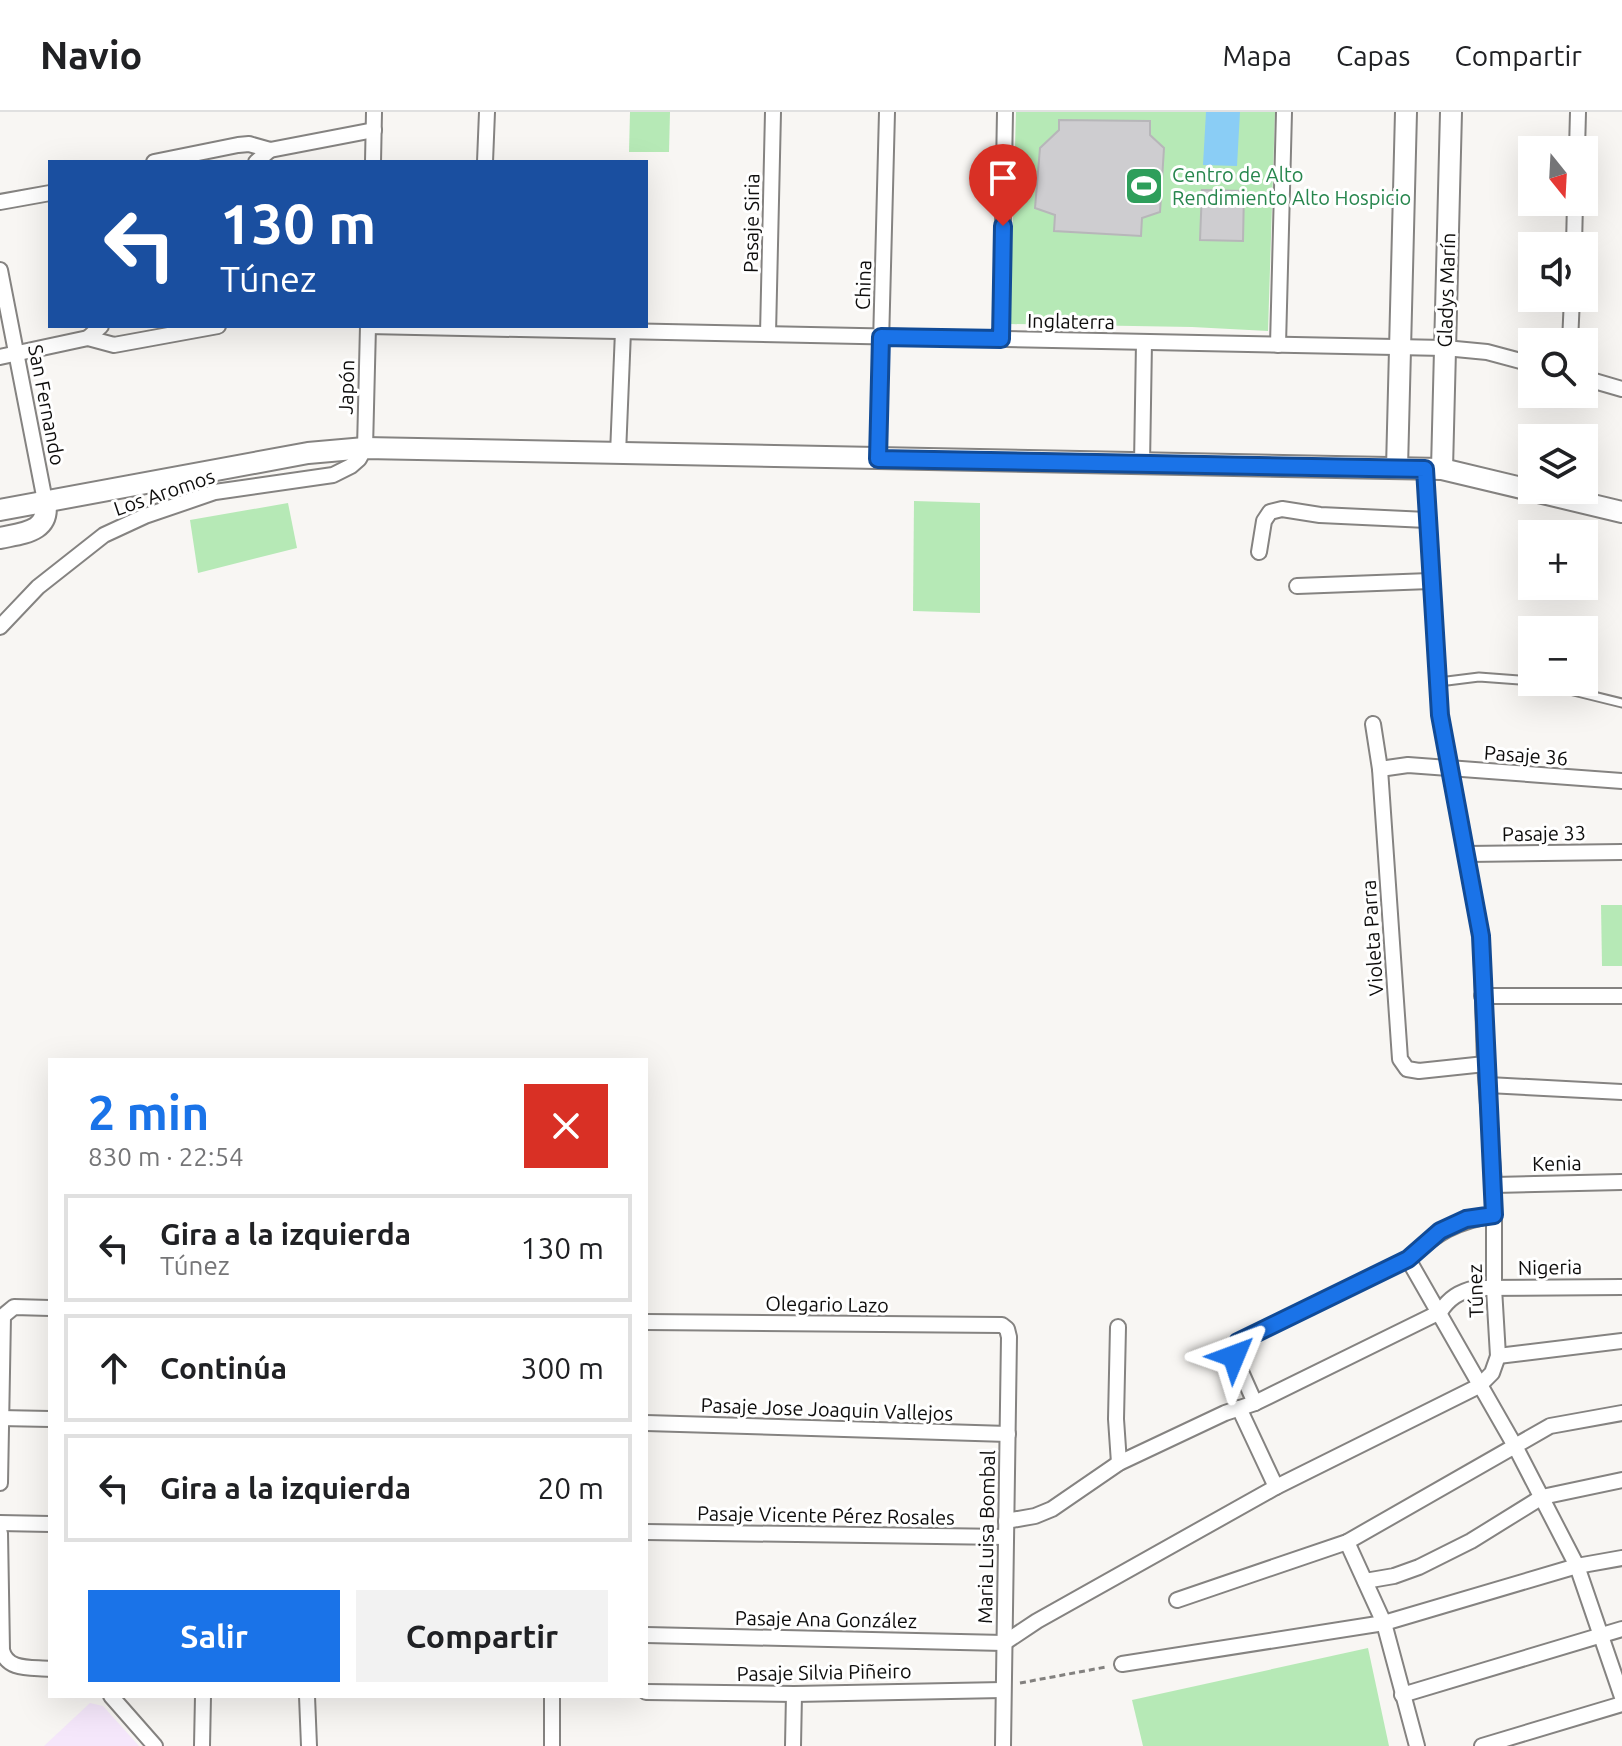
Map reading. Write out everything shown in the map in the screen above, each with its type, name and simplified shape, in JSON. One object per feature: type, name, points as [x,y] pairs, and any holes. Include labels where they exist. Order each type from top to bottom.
[{"type":"street","points":[[373,160],[374,112]]},
{"type":"street","points":[[485,160],[487,112]]},
{"type":"street","name":"Pasaje Siria","points":[[768,334],[773,112]]},
{"type":"street","name":"China","points":[[878,459],[887,112]]},
{"type":"street","points":[[1001,339],[1005,112]]},
{"type":"street","points":[[1278,345],[1284,112]]},
{"type":"street","points":[[1397,468],[1406,112]]},
{"type":"street","name":"Gladys Marín","points":[[1433,469],[1445,348],[1451,112]]},
{"type":"street","points":[[1577,136],[1578,112]]},
{"type":"street","points":[[164,160],[243,144],[270,150],[374,130]]},
{"type":"street","points":[[258,160],[270,150]]},
{"type":"street","points":[[0,202],[48,193]]},
{"type":"street","name":"San Fernando","points":[[0,270],[45,501]]},
{"type":"street","points":[[88,338],[99,328]]},
{"type":"street","points":[[0,357],[88,338],[114,345],[207,328]]},
{"type":"street","name":"Japón","points":[[365,448],[368,328]]},
{"type":"street","name":"Inglaterra","points":[[516,328],[1445,348],[1487,352],[1518,360]]},
{"type":"street","points":[[618,454],[623,331]]},
{"type":"street","points":[[1142,464],[1144,342]]},
{"type":"street","points":[[1598,382],[1622,389]]},
{"type":"street","points":[[0,510],[308,453],[365,448],[1433,469],[1622,512]]},
{"type":"street","name":"Los Aromos","points":[[0,627],[38,587],[104,535],[145,516],[215,492],[333,475],[351,466],[365,448]]},
{"type":"street","name":"Túnez","points":[[1433,469],[1427,520],[1440,715],[1481,936],[1485,1064],[1494,1185],[1494,1288],[1498,1356]]},
{"type":"street","points":[[0,538],[39,527],[45,519],[45,501]]},
{"type":"street","points":[[1259,552],[1264,521],[1270,512],[1282,509],[1320,515],[1427,520]]},
{"type":"street","points":[[1297,586],[1430,581]]},
{"type":"street","name":"Violeta Parra","points":[[1373,724],[1380,769],[1400,1059],[1407,1069],[1419,1071],[1485,1064]]},
{"type":"street","name":"Pasaje 36","points":[[1380,769],[1408,765],[1622,781]]},
{"type":"street","name":"Pasaje 33","points":[[1467,854],[1622,852]]},
{"type":"street","points":[[1482,996],[1622,996]]},
{"type":"street","points":[[1488,1085],[1622,1092]]},
{"type":"street","name":"Kenia","points":[[1494,1185],[1622,1182]]},
{"type":"street","points":[[1255,1403],[1234,1356],[1238,1342],[1408,1259],[1440,1231],[1466,1219],[1494,1215]]},
{"type":"street","points":[[1408,1259],[1515,1446],[1577,1566],[1622,1697]]},
{"type":"street","name":"Nigeria","points":[[1006,1521],[1035,1516],[1052,1509],[1119,1463],[1255,1403],[1440,1312],[1447,1301],[1460,1292],[1475,1288],[1622,1287]]},
{"type":"street","points":[[0,1483],[3,1322],[6,1313],[14,1307],[48,1308]]},
{"type":"street","name":"Olegario Lazo","points":[[648,1322],[1002,1325],[1007,1329]]},
{"type":"street","points":[[1118,1327],[1116,1419],[1119,1463]]},
{"type":"street","name":"Maria Luisa Bombal","points":[[1003,1746],[1007,1329]]},
{"type":"street","points":[[1004,1643],[1037,1621],[1276,1487],[1479,1386],[1492,1373],[1498,1356],[1622,1341]]},
{"type":"street","points":[[1239,1408],[1276,1487]]},
{"type":"street","points":[[1177,1600],[1347,1542],[1550,1426],[1622,1413]]},
{"type":"street","points":[[0,1418],[48,1419]]},
{"type":"street","name":"Pasaje Jose Joaquin Vallejos","points":[[648,1423],[1008,1434]]},
{"type":"street","points":[[1365,1581],[1394,1576],[1419,1567],[1471,1541],[1542,1497],[1622,1480]]},
{"type":"street","points":[[0,1523],[48,1524]]},
{"type":"street","name":"Pasaje Vicente Pérez Rosales","points":[[648,1532],[1006,1537]]},
{"type":"street","points":[[0,1533],[4,1659],[10,1665],[48,1669]]},
{"type":"street","points":[[1347,1542],[1384,1623],[1417,1746]]},
{"type":"street","points":[[1122,1664],[1384,1623],[1577,1566],[1622,1558]]},
{"type":"street","points":[[1402,1695],[1622,1629]]},
{"type":"street","name":"Pasaje Ana González","points":[[648,1635],[1004,1643]]},
{"type":"street","name":"Pasaje Silvia Piñeiro","points":[[648,1692],[794,1694],[1003,1690]]},
{"type":"street","points":[[793,1746],[794,1694]]},
{"type":"street","points":[[113,1698],[155,1746]]},
{"type":"street","points":[[202,1746],[203,1698]]},
{"type":"street","points":[[307,1698],[309,1746]]},
{"type":"street","points":[[552,1698],[552,1746]]},
{"type":"street","points":[[1482,1746],[1622,1704]]},
{"type":"lane","points":[[1437,682],[1479,677],[1518,680]]},
{"type":"lane","points":[[1593,696],[1622,703]]},
{"type":"path","points":[[1003,1690],[1020,1683],[1122,1664]]},
{"type":"shaded area","points":[[90,1703],[103,1706],[139,1746],[44,1746]]},
{"type":"green space","points":[[630,112],[670,112],[669,152],[629,152]]},
{"type":"green space","name":"Centro de Alto Rendimiento Alto Hospicio","points":[[1016,112],[1275,112],[1268,331],[1010,324]]},
{"type":"green space","points":[[914,501],[980,503],[980,613],[913,611]]},
{"type":"green space","points":[[288,503],[297,548],[198,573],[190,520]]},
{"type":"green space","points":[[1601,905],[1622,905],[1622,966],[1602,966]]},
{"type":"green space","points":[[1368,1648],[1389,1746],[1143,1746],[1132,1700]]},
{"type":"water","points":[[1206,112],[1240,112],[1237,166],[1203,165]]},
{"type":"building","points":[[1059,120],[1150,121],[1150,135],[1164,148],[1160,212],[1142,218],[1141,236],[1054,231],[1055,215],[1035,208],[1040,148],[1059,130]]},
{"type":"building","points":[[1202,190],[1244,191],[1243,241],[1200,240]]},
{"type":"place","name":"Centro de Alto Rendimiento Alto Hospicio","points":[[1144,186]]},
{"type":"route","points":[[1003,226],[1001,339],[881,337],[878,459],[1425,469],[1440,715],[1481,936],[1494,1215],[1466,1219],[1440,1231],[1408,1259],[1238,1342],[1234,1356]]}]
